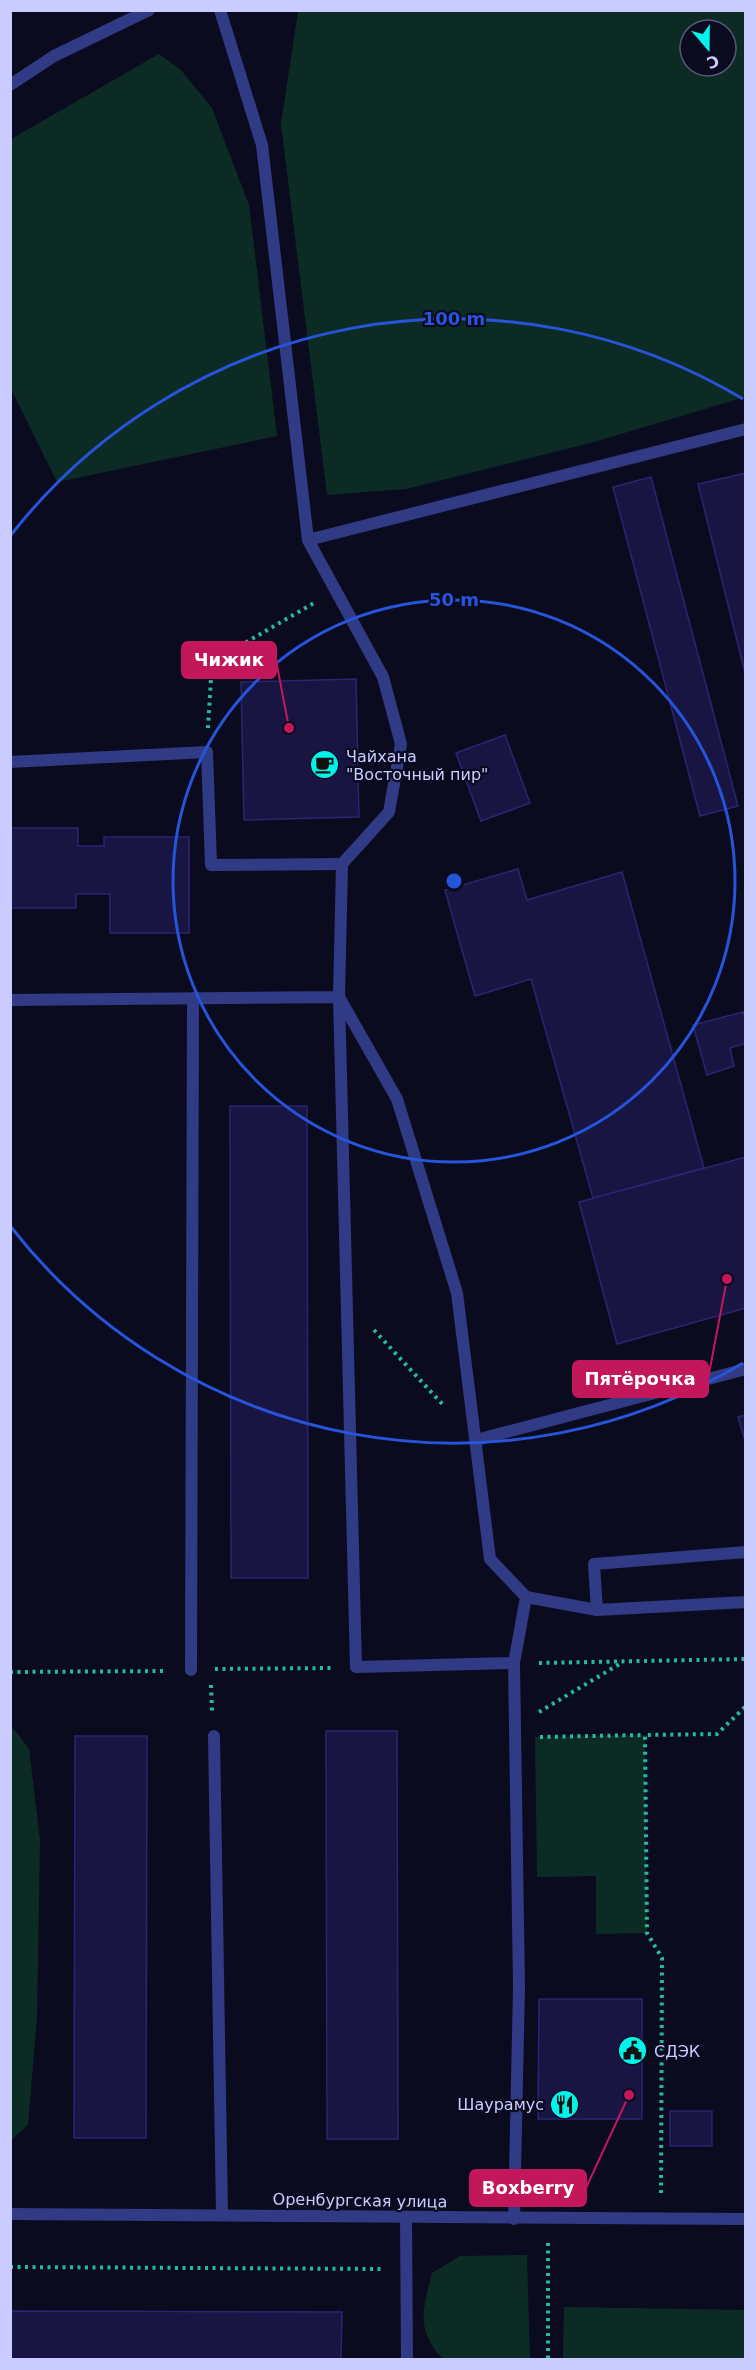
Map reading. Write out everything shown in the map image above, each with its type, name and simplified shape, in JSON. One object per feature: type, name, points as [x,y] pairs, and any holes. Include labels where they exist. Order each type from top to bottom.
[{"type":"street","points":[[10,86],[54,56],[149,10]]},
{"type":"street","points":[[220,10],[262,145],[308,540],[383,677],[401,744],[389,812],[342,864],[339,997],[356,1667],[514,1663]]},
{"type":"street","points":[[308,540],[746,429]]},
{"type":"street","points":[[10,762],[207,752],[211,865],[342,864]]},
{"type":"street","points":[[10,1000],[339,997]]},
{"type":"street","points":[[339,997],[397,1099],[458,1293],[490,1559],[526,1597],[597,1610],[746,1602]]},
{"type":"street","points":[[191,1670],[193,998]]},
{"type":"street","points":[[476,1440],[746,1369]]},
{"type":"street","points":[[597,1610],[594,1564],[746,1552]]},
{"type":"street","points":[[514,2219],[519,1987],[514,1663],[526,1597]]},
{"type":"street","points":[[214,1736],[222,2214]]},
{"type":"street","name":"Оренбургская улица","points":[[10,2214],[746,2219]]},
{"type":"street","points":[[406,2218],[408,2360]]},
{"type":"path","points":[[207,752],[212,662],[336,591]]},
{"type":"path","points":[[346,1301],[476,1440]]},
{"type":"path","points":[[514,1663],[746,1659]]},
{"type":"path","points":[[534,1715],[624,1662]]},
{"type":"path","points":[[210,1680],[214,1736]]},
{"type":"path","points":[[535,1737],[717,1734],[746,1706]]},
{"type":"path","points":[[645,1735],[647,1934],[662,1958],[661,2193]]},
{"type":"path","points":[[548,2219],[548,2360]]},
{"type":"path","points":[[10,2267],[407,2269]]},
{"type":"green space","points":[[298,11],[745,11],[745,397],[594,442],[406,489],[327,495],[281,124]]},
{"type":"green space","points":[[159,54],[181,70],[212,108],[249,205],[277,436],[57,482],[11,389],[11,139]]},
{"type":"green space","points":[[11,1727],[29,1749],[40,1840],[37,2018],[28,2125],[11,2140]]},
{"type":"green space","points":[[645,1735],[647,1933],[596,1934],[596,1876],[537,1877],[535,1737]]},
{"type":"green space","points":[[527,2255],[530,2359],[443,2359],[428,2338],[425,2329],[424,2308],[432,2273],[460,2256]]},
{"type":"green space","points":[[564,2307],[745,2310],[745,2359],[563,2359]]},
{"type":"building","points":[[746,473],[746,677],[698,484]]},
{"type":"building","points":[[651,477],[738,806],[700,816],[613,487]]},
{"type":"building","points":[[356,679],[359,817],[244,820],[241,682]]},
{"type":"building","points":[[505,735],[530,803],[481,821],[456,753]]},
{"type":"building","points":[[10,828],[78,828],[78,846],[104,846],[104,837],[189,837],[189,933],[110,933],[110,894],[76,894],[76,908],[10,908]]},
{"type":"building","points":[[518,869],[527,900],[622,872],[704,1168],[593,1198],[531,979],[475,996],[445,890]]},
{"type":"building","points":[[743,1012],[746,1020],[746,1043],[730,1048],[734,1066],[707,1075],[693,1025]]},
{"type":"building","points":[[230,1106],[307,1106],[308,1578],[231,1578]]},
{"type":"building","points":[[746,1157],[746,1308],[617,1344],[579,1202]]},
{"type":"building","points":[[746,1415],[746,1444],[738,1417]]},
{"type":"building","points":[[326,1731],[397,1731],[398,2139],[327,2139]]},
{"type":"building","points":[[75,1736],[147,1736],[146,2138],[74,2138]]},
{"type":"building","points":[[539,1999],[642,1999],[642,2119],[538,2119]]},
{"type":"building","points":[[670,2111],[712,2111],[712,2146],[670,2146]]},
{"type":"building","points":[[10,2311],[342,2312],[341,2360],[10,2360]]},
{"type":"place","name":"Чижик","points":[[289,728]]},
{"type":"place","name":"Чайхана \"Восточный пир\"","points":[[325,765]]},
{"type":"place","name":"Пятёрочка","points":[[727,1279]]},
{"type":"place","name":"СДЭК","points":[[633,2051]]},
{"type":"place","name":"Boxberry","points":[[629,2095]]},
{"type":"place","name":"Шаурамус","points":[[565,2104]]}]
